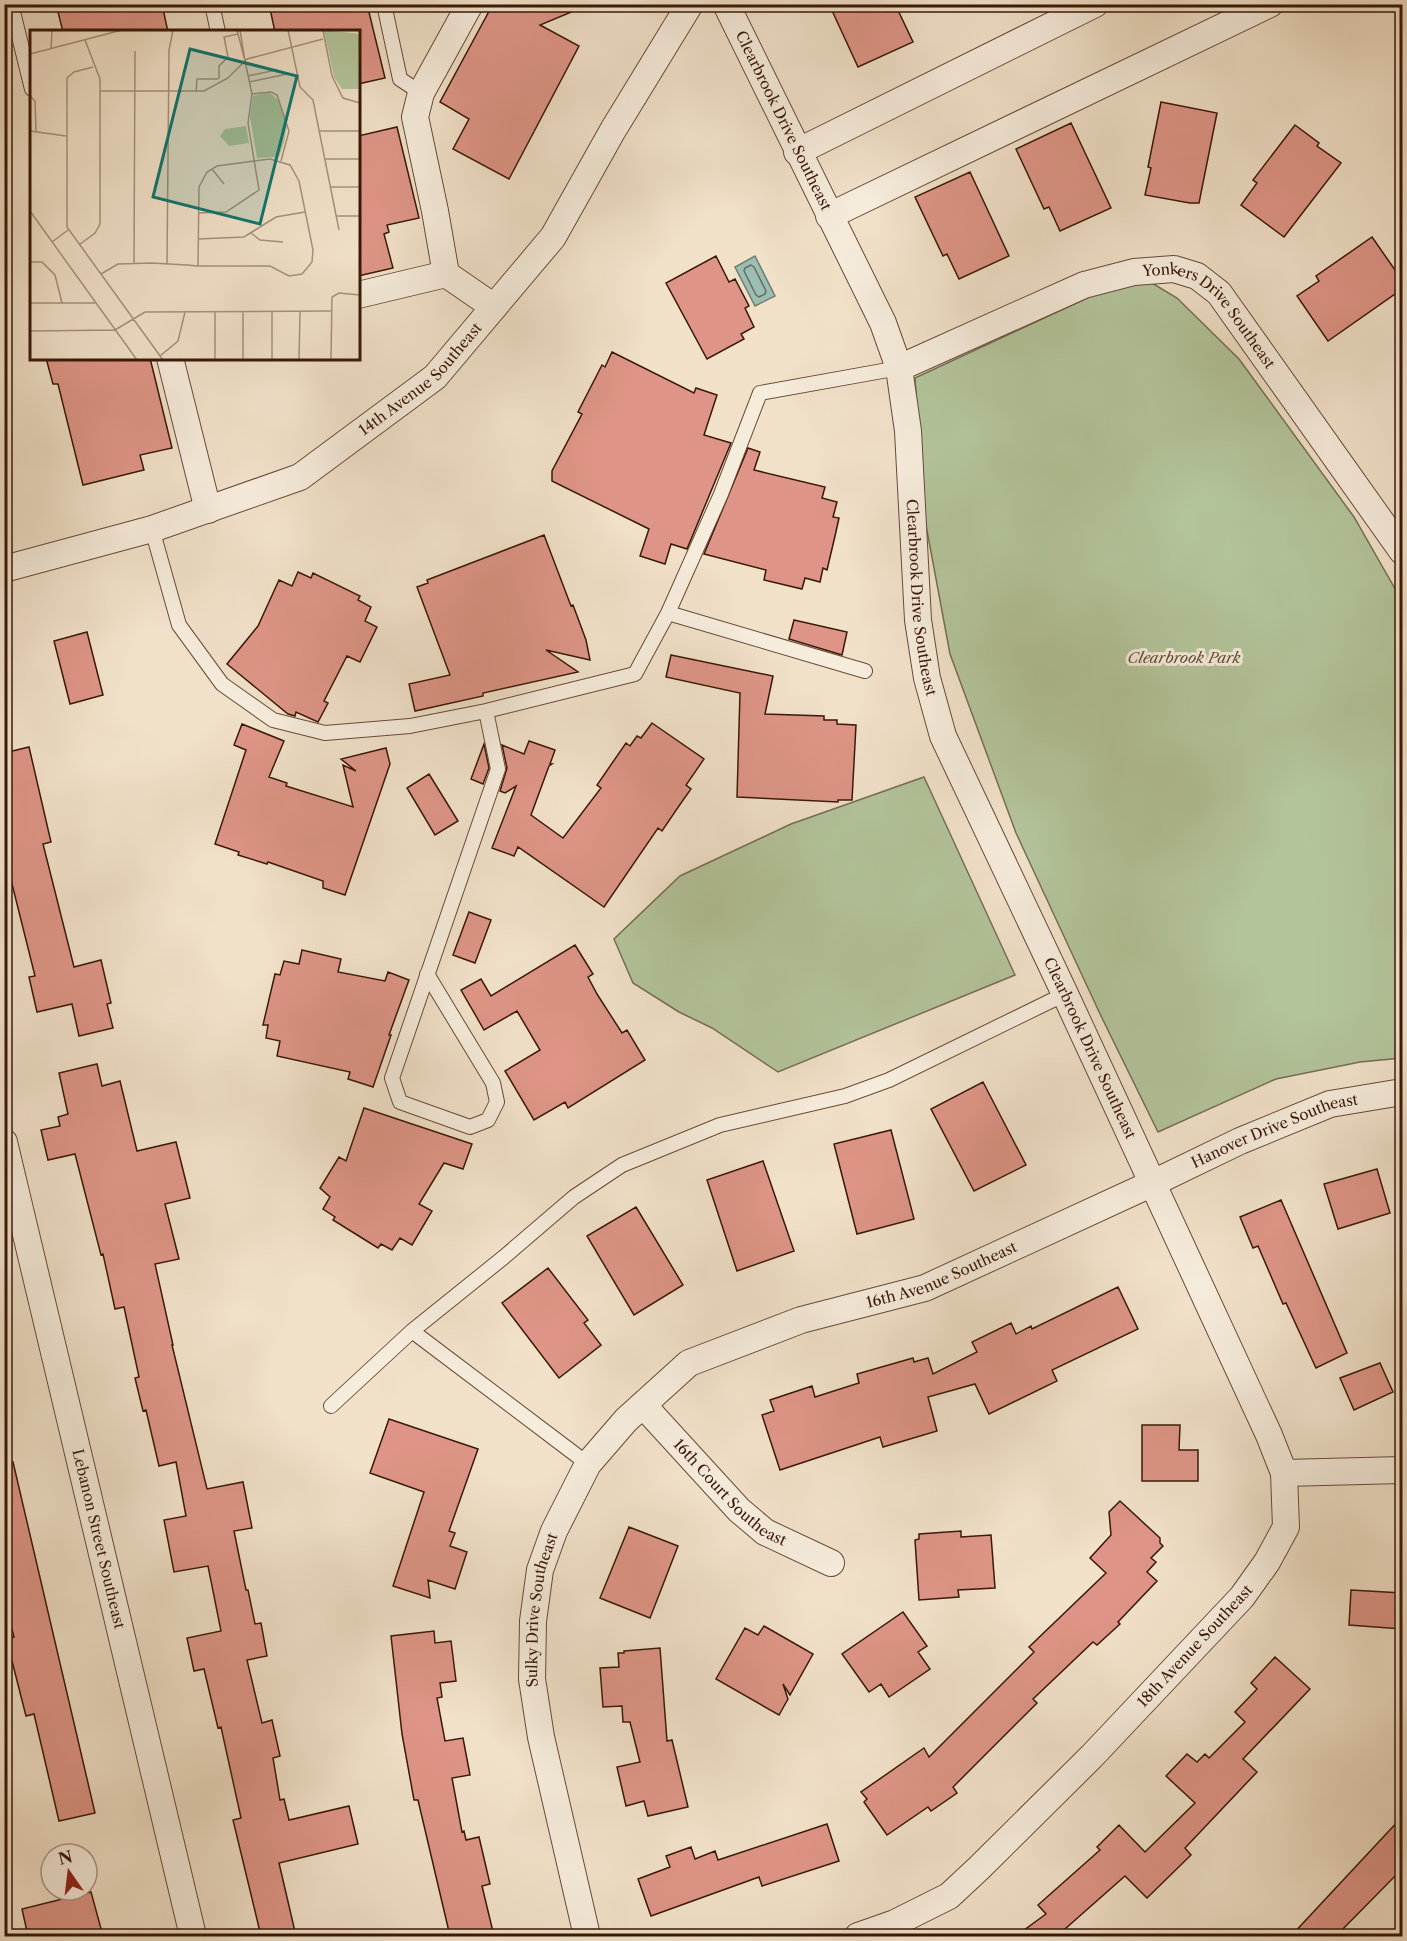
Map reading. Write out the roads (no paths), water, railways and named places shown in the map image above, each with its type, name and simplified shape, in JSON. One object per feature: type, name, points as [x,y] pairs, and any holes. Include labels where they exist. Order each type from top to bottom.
[{"type":"street","points":[[470,4],[421,93],[415,117],[446,274],[494,307]]},
{"type":"street","name":"14th Avenue Southeast","points":[[4,569],[152,529],[300,477],[435,377],[553,237],[613,130],[690,4]]},
{"type":"street","name":"Clearbrook Drive Southeast","points":[[726,4],[883,323],[899,368],[909,431],[918,620],[927,678],[943,736],[1153,1183]]},
{"type":"street","points":[[797,152],[1095,4]]},
{"type":"street","points":[[829,216],[1270,4]]},
{"type":"street","name":"Yonkers Drive Southeast","points":[[899,368],[1084,285],[1134,272],[1174,269],[1197,276],[1220,293],[1402,551]]},
{"type":"street","points":[[360,295],[446,274]]},
{"type":"street","points":[[170,360],[208,510]]},
{"type":"street","name":"Hanover Drive Southeast","points":[[1153,1183],[1240,1141],[1330,1104],[1402,1092]]},
{"type":"street","name":"Lebanon Street Southeast","points":[[4,1142],[193,1936]]},
{"type":"street","name":"16th Avenue Southeast","points":[[722,1350],[801,1320],[925,1288],[1153,1183]]},
{"type":"street","name":"18th Avenue Southeast","points":[[858,1936],[895,1923],[949,1896],[979,1868],[1092,1756],[1242,1598],[1267,1562],[1286,1527],[1284,1473],[1269,1435],[1153,1183]]},
{"type":"street","name":"Sulky Drive Southeast","points":[[587,1936],[541,1737],[532,1679],[533,1621],[540,1570],[554,1531],[588,1464],[626,1420],[689,1363],[722,1350]]},
{"type":"street","name":"16th Court Southeast","points":[[642,1405],[740,1510],[765,1532],[831,1563]]},
{"type":"street","points":[[1284,1473],[1402,1470]]},
{"type":"lane","points":[[11,4],[30,81]]},
{"type":"lane","points":[[212,4],[218,30]]},
{"type":"lane","points":[[384,4],[400,79],[421,93]]},
{"type":"lane","points":[[152,529],[179,625],[222,684],[273,720],[325,733],[410,726],[486,711],[635,674],[668,613],[721,494],[760,393],[899,368]]},
{"type":"lane","points":[[668,613],[865,671]]},
{"type":"lane","points":[[427,974],[493,1083],[497,1102],[488,1120],[470,1127],[400,1102],[392,1078],[427,974],[498,769],[486,711]]},
{"type":"lane","points":[[331,1406],[412,1331],[574,1197],[622,1165],[720,1125],[845,1096],[889,1080],[1065,994]]},
{"type":"lane","points":[[412,1331],[588,1464]]},
{"type":"water","points":[[755,256],[775,296],[755,306],[735,267]]},
{"type":"park label","name":"Clearbrook Park","points":[[1184,658]]}]
